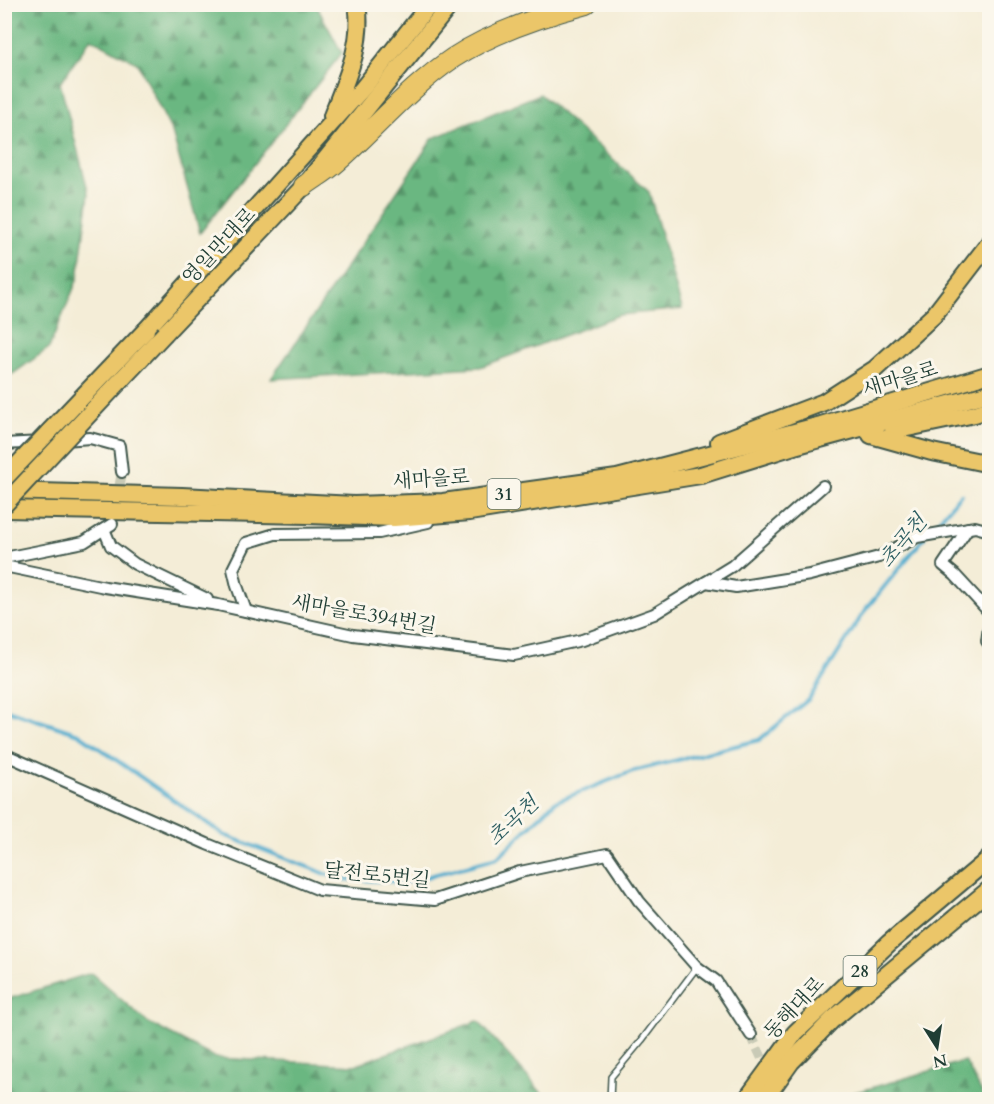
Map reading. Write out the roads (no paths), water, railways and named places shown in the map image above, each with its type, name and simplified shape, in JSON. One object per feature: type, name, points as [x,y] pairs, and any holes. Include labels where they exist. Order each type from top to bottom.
[{"type":"highway","points":[[304,186],[336,163],[419,84],[453,58],[506,31],[551,14],[587,4]]},
{"type":"main road","points":[[328,128],[351,71],[360,21],[357,4]]},
{"type":"main road","name":"영일만대로","points":[[4,479],[146,330],[328,128],[430,4]]},
{"type":"main road","name":"영일만대로","points":[[4,507],[304,186],[451,4]]},
{"type":"main road","points":[[617,478],[824,402],[875,369],[934,315],[990,242]]},
{"type":"main road","name":"새마을로","points":[[4,491],[182,496],[354,505],[443,502],[617,478],[821,425],[990,374]]},
{"type":"main road","name":"새마을로","points":[[4,507],[394,518],[470,512],[701,475],[794,446],[990,393]]},
{"type":"main road","points":[[794,446],[872,435],[990,409]]},
{"type":"main road","points":[[872,435],[932,452],[990,464]]},
{"type":"main road","name":"동해대로","points":[[746,1100],[795,1033],[889,943],[990,857]]},
{"type":"main road","points":[[775,1099],[791,1062],[832,1020],[990,889]]},
{"type":"street","points":[[4,444],[90,438],[119,446],[122,472]]},
{"type":"street","name":"새마을로394번길","points":[[4,566],[105,587],[218,605],[353,635],[514,655],[582,640],[654,614],[732,566],[823,486]]},
{"type":"street","points":[[246,611],[233,569],[246,543],[275,534],[379,533],[470,512]]},
{"type":"street","points":[[4,558],[84,542],[108,527],[111,546],[135,564],[218,605]]},
{"type":"street","points":[[968,528],[942,564],[990,613]]},
{"type":"street","points":[[706,582],[736,587],[810,575],[879,557],[917,537],[968,528],[990,531]]},
{"type":"street","points":[[990,621],[987,641],[990,645]]},
{"type":"street","name":"달전로5번길","points":[[4,754],[207,844],[320,890],[435,900],[520,872],[607,854],[639,901],[697,967],[716,981],[750,1035]]},
{"type":"lane","points":[[610,1100],[611,1077],[697,967]]},
{"type":"waterway","points":[[986,446],[990,445]]},
{"type":"waterway","name":"초곡천","points":[[929,532],[961,494]]},
{"type":"waterway","name":"초곡천","points":[[4,709],[79,734],[224,835],[339,879],[407,882],[497,858],[555,802],[633,771],[759,740],[809,699],[866,609],[924,538]]},
{"type":"tunnel","points":[[117,500],[122,472]]},
{"type":"tunnel","points":[[751,1035],[769,1073]]}]
